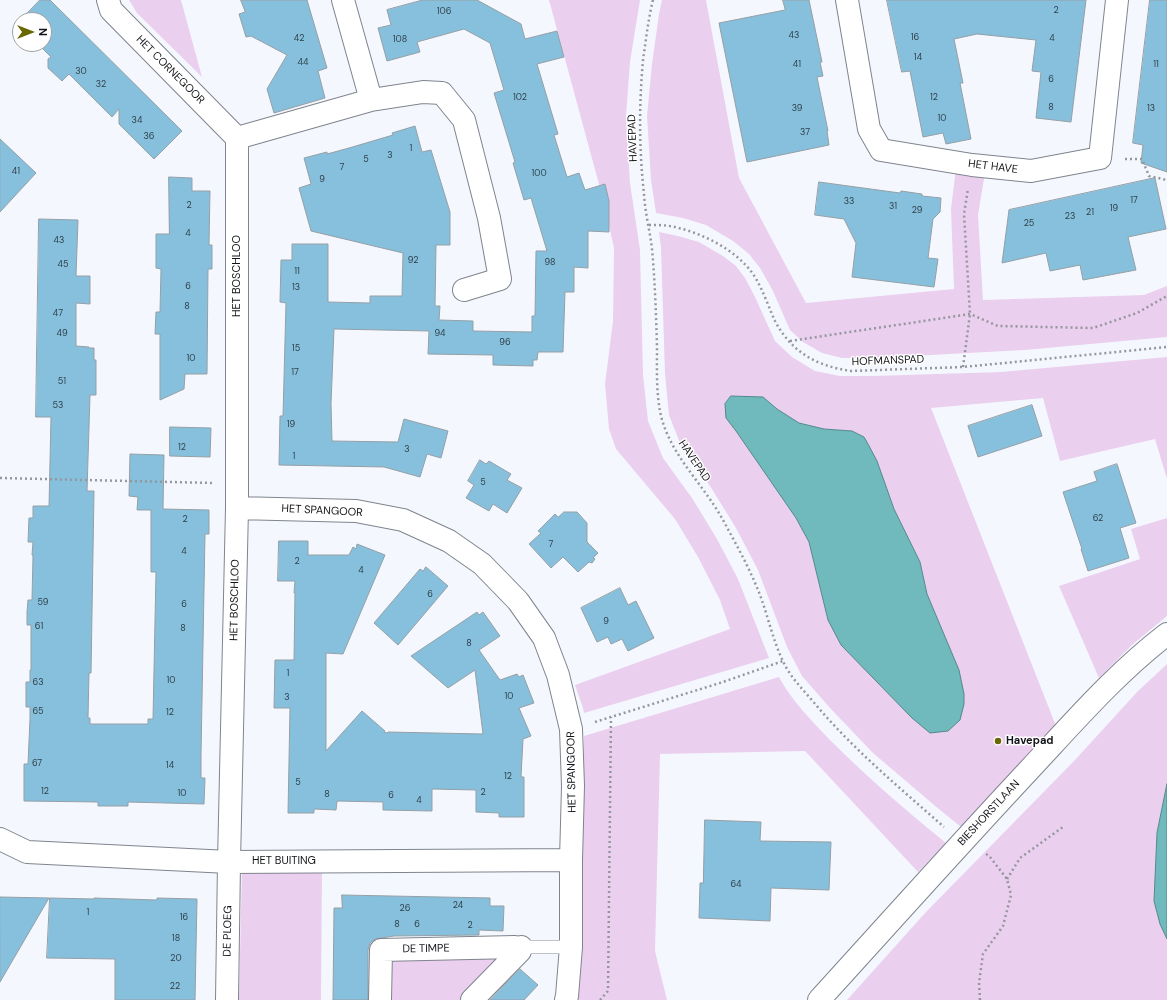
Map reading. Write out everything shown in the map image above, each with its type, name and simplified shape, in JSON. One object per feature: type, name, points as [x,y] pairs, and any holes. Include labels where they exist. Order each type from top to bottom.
[{"type":"street","name":"HET CORNEGOOR","points":[[108,0],[111,10],[237,138]]},
{"type":"street","points":[[343,0],[371,100]]},
{"type":"street","name":"HET HAVE","points":[[847,0],[869,129],[881,150],[972,165],[1031,171],[1100,158]]},
{"type":"street","points":[[1100,158],[1117,0]]},
{"type":"street","points":[[237,138],[371,100],[423,92],[442,93],[464,120],[489,218],[500,279],[464,290]]},
{"type":"street","name":"HET BOSCHLOO","points":[[229,862],[238,508],[237,138]]},
{"type":"street","name":"HET SPANGOOR","points":[[238,508],[356,511],[403,520],[449,540],[482,564],[518,601],[544,638],[558,675],[571,729],[573,786],[571,947],[566,1000]]},
{"type":"street","name":"BIESHORSTLAAN","points":[[819,1000],[964,840],[1088,707],[1146,650],[1167,634]]},
{"type":"street","name":"HET BUITING","points":[[0,839],[27,852],[229,862],[571,860]]},
{"type":"street","name":"DE PLOEG","points":[[227,1000],[229,862]]},
{"type":"street","points":[[472,1000],[520,951],[518,947]]},
{"type":"street","name":"DE TIMPE","points":[[380,1000],[381,950],[518,947]]},
{"type":"lane","name":"DE TIMPE","points":[[518,947],[571,947]]},
{"type":"path","name":"HAVEPAD","points":[[653,0],[646,34],[640,100],[640,127],[644,197],[652,251],[655,289],[658,389],[664,424],[675,450],[716,508],[740,550],[760,597],[783,661],[795,680],[823,714],[846,738],[897,785],[964,840],[990,857],[1007,879]]},
{"type":"path","points":[[1100,158],[1142,159],[1149,176],[1167,180]]},
{"type":"path","points":[[963,367],[970,314],[964,214],[972,165]]},
{"type":"path","name":"HOFMANSPAD","points":[[648,225],[678,227],[699,234],[728,250],[753,274],[781,331],[789,341],[808,358],[836,369],[851,371],[963,367],[1167,347]]},
{"type":"path","points":[[789,341],[970,314],[998,326],[1093,328],[1137,313],[1167,296]]},
{"type":"path","points":[[0,478],[238,484]]},
{"type":"path","points":[[571,729],[723,682],[783,661]]},
{"type":"path","points":[[600,1000],[608,991],[611,717]]},
{"type":"path","points":[[980,1000],[979,983],[983,954],[1003,926],[1011,895],[1007,879],[1020,858],[1063,827]]},
{"type":"shaded area","points":[[129,0],[181,0],[202,77],[137,13]]},
{"type":"shaded area","points":[[549,0],[640,0],[630,62],[626,116],[630,183],[640,250],[643,375],[648,421],[663,458],[692,498],[717,539],[738,579],[769,658],[584,713],[575,685],[730,629],[720,600],[698,557],[675,519],[616,449],[609,429],[605,384],[613,321],[614,248],[603,199]]},
{"type":"shaded area","points":[[662,0],[706,0],[739,178],[806,303],[954,289],[951,209],[956,168],[985,173],[978,215],[983,300],[1144,295],[1167,286],[1167,337],[1025,350],[874,358],[842,358],[822,353],[803,342],[790,330],[772,289],[760,268],[749,254],[733,241],[706,225],[683,218],[656,213],[651,180],[647,116],[652,64]]},
{"type":"shaded area","points":[[659,232],[699,242],[723,256],[736,266],[745,278],[755,297],[775,341],[792,357],[815,371],[840,376],[1001,372],[1167,357],[1167,479],[1155,439],[1060,461],[1043,398],[931,408],[1056,726],[961,827],[873,753],[802,676],[787,647],[758,570],[736,528],[710,486],[682,448],[669,415],[665,374],[661,248]],"holes":[[[763,397],[777,409],[799,423],[824,429],[852,431],[864,437],[877,461],[894,509],[920,562],[927,594],[942,631],[828,620],[809,542],[796,518],[726,418]]]},
{"type":"shaded area","points":[[1167,518],[1167,616],[1132,645],[1099,678],[1059,586],[1140,559],[1131,529]]},
{"type":"shaded area","points":[[1167,664],[1167,784],[1157,833],[1154,901],[1160,924],[1167,939],[1167,1000],[847,1000],[926,912],[1074,761],[1138,691]]},
{"type":"shaded area","points":[[779,677],[795,702],[829,739],[886,792],[946,843],[918,872],[805,751],[660,754],[655,951],[667,1000],[577,1000],[584,736]]},
{"type":"shaded area","points":[[242,867],[322,869],[321,1000],[239,1000]]},
{"type":"shaded area","points":[[507,953],[463,1000],[384,1000],[387,955]]},
{"type":"water","points":[[731,396],[763,397],[777,409],[799,423],[824,429],[852,431],[864,437],[877,461],[894,509],[920,562],[927,594],[959,670],[964,694],[964,704],[960,720],[948,731],[930,733],[912,718],[841,645],[828,620],[809,542],[796,518],[726,418],[725,404]]},
{"type":"water","points":[[1167,784],[1167,939],[1160,924],[1154,901],[1157,833]]},
{"type":"building","points":[[40,0],[50,0],[182,131],[154,159],[119,124],[119,109],[112,117],[69,74],[62,81],[48,68],[48,59],[51,57],[46,52],[52,52],[52,12],[29,12]]},
{"type":"building","points":[[241,0],[307,0],[327,68],[318,71],[325,98],[274,113],[267,89],[287,55],[251,36],[246,37],[239,14],[245,12]]},
{"type":"building","points":[[423,0],[477,0],[521,24],[525,39],[557,31],[564,57],[537,64],[558,134],[554,135],[567,177],[579,173],[585,190],[605,184],[609,201],[609,232],[588,231],[588,268],[574,267],[574,292],[565,292],[563,352],[538,352],[537,360],[533,360],[533,366],[493,365],[493,355],[428,354],[429,331],[334,329],[331,404],[332,441],[398,442],[404,419],[448,431],[441,458],[427,454],[420,477],[384,467],[279,465],[280,416],[283,416],[286,303],[280,302],[281,260],[292,260],[292,244],[328,244],[328,302],[370,303],[370,296],[402,296],[403,253],[311,231],[299,188],[311,184],[304,158],[349,148],[393,135],[392,133],[415,126],[422,152],[431,150],[450,212],[450,245],[436,245],[435,306],[440,306],[439,320],[473,321],[473,331],[532,332],[532,316],[535,316],[536,251],[547,251],[531,198],[524,200],[513,163],[515,162],[494,93],[504,90],[490,43],[464,29],[417,42],[420,52],[387,61],[378,28],[391,25],[387,10]]},
{"type":"building","points":[[783,0],[809,0],[822,62],[820,62],[823,76],[817,77],[828,131],[829,145],[747,162],[719,23],[785,10]]},
{"type":"building","points":[[887,0],[1086,0],[1071,122],[1036,118],[1041,72],[1032,71],[1036,40],[977,34],[954,39],[963,83],[960,83],[971,139],[946,144],[943,133],[923,137],[910,71],[902,72]]},
{"type":"building","points":[[1150,0],[1167,0],[1167,172],[1141,163],[1143,145],[1133,143]]},
{"type":"building","points":[[0,139],[36,173],[0,212]]},
{"type":"building","points":[[169,177],[192,178],[192,191],[210,191],[209,245],[212,245],[212,269],[208,269],[207,374],[185,374],[184,389],[160,400],[160,334],[155,334],[156,312],[160,312],[161,269],[156,268],[156,234],[169,234]]},
{"type":"building","points":[[1155,178],[1166,229],[1128,237],[1136,270],[1083,280],[1080,265],[1050,271],[1046,253],[1002,263],[1009,210]]},
{"type":"building","points":[[819,182],[900,193],[901,191],[922,194],[922,196],[941,198],[940,212],[933,219],[928,258],[938,259],[934,287],[852,277],[856,243],[844,219],[815,215]]},
{"type":"building","points":[[39,219],[78,220],[76,276],[90,276],[90,304],[76,303],[76,346],[94,348],[94,360],[96,360],[96,395],[90,395],[87,491],[94,491],[91,673],[89,673],[88,718],[90,718],[90,724],[148,724],[148,719],[153,719],[156,572],[151,572],[151,510],[137,510],[138,497],[129,496],[130,454],[164,455],[163,509],[209,510],[209,534],[205,534],[201,755],[201,778],[205,778],[204,804],[128,802],[128,806],[98,806],[98,802],[24,801],[24,764],[28,764],[30,719],[30,707],[26,707],[26,682],[30,682],[31,670],[31,625],[27,625],[27,612],[28,600],[32,600],[33,542],[28,542],[29,518],[33,518],[33,506],[49,506],[51,417],[36,417]]},
{"type":"building","points":[[1032,405],[1042,436],[978,457],[968,426]]},
{"type":"building","points":[[170,427],[211,428],[210,457],[170,456]]},
{"type":"building","points":[[480,460],[486,464],[489,461],[511,474],[507,480],[522,488],[507,513],[493,504],[489,511],[466,498],[474,485],[468,481]]},
{"type":"building","points":[[1117,464],[1136,523],[1120,528],[1129,558],[1088,571],[1063,492],[1097,481],[1094,472]]},
{"type":"building","points":[[564,512],[577,512],[587,523],[587,542],[598,553],[593,558],[595,559],[592,563],[589,562],[578,572],[563,557],[551,568],[529,544],[541,533],[538,531],[555,514],[558,517]]},
{"type":"building","points":[[279,541],[308,541],[308,555],[349,555],[353,547],[356,549],[357,544],[385,555],[343,654],[326,653],[326,751],[362,711],[385,731],[384,732],[387,733],[483,734],[475,670],[448,688],[411,656],[477,612],[479,615],[483,612],[500,636],[479,650],[500,680],[517,674],[519,677],[523,675],[534,703],[519,708],[531,736],[523,739],[521,777],[524,777],[524,817],[499,817],[499,813],[476,812],[476,790],[432,789],[432,811],[383,810],[383,802],[337,801],[336,810],[314,809],[314,813],[288,813],[290,708],[274,708],[275,660],[294,660],[295,581],[278,581]]},
{"type":"building","points":[[426,567],[448,586],[398,645],[374,623],[420,569],[423,571]]},
{"type":"building","points":[[620,588],[628,605],[636,601],[654,638],[628,651],[622,639],[611,644],[608,637],[597,642],[581,608]]},
{"type":"building","points":[[705,820],[761,822],[760,841],[831,842],[829,890],[771,888],[770,921],[699,918],[700,883],[703,883]]},
{"type":"building","points":[[342,895],[490,898],[490,906],[504,906],[503,931],[479,930],[479,935],[394,936],[375,939],[370,943],[368,950],[368,1000],[333,1000],[334,908],[342,908]]},
{"type":"building","points":[[0,897],[49,898],[0,982]]},
{"type":"building","points":[[50,898],[157,900],[157,898],[197,899],[195,1000],[115,1000],[115,959],[47,958]]},
{"type":"building","points":[[520,969],[538,985],[524,1000],[490,1000]]},
{"type":"place","name":"Havepad","points":[[998,741]]}]
